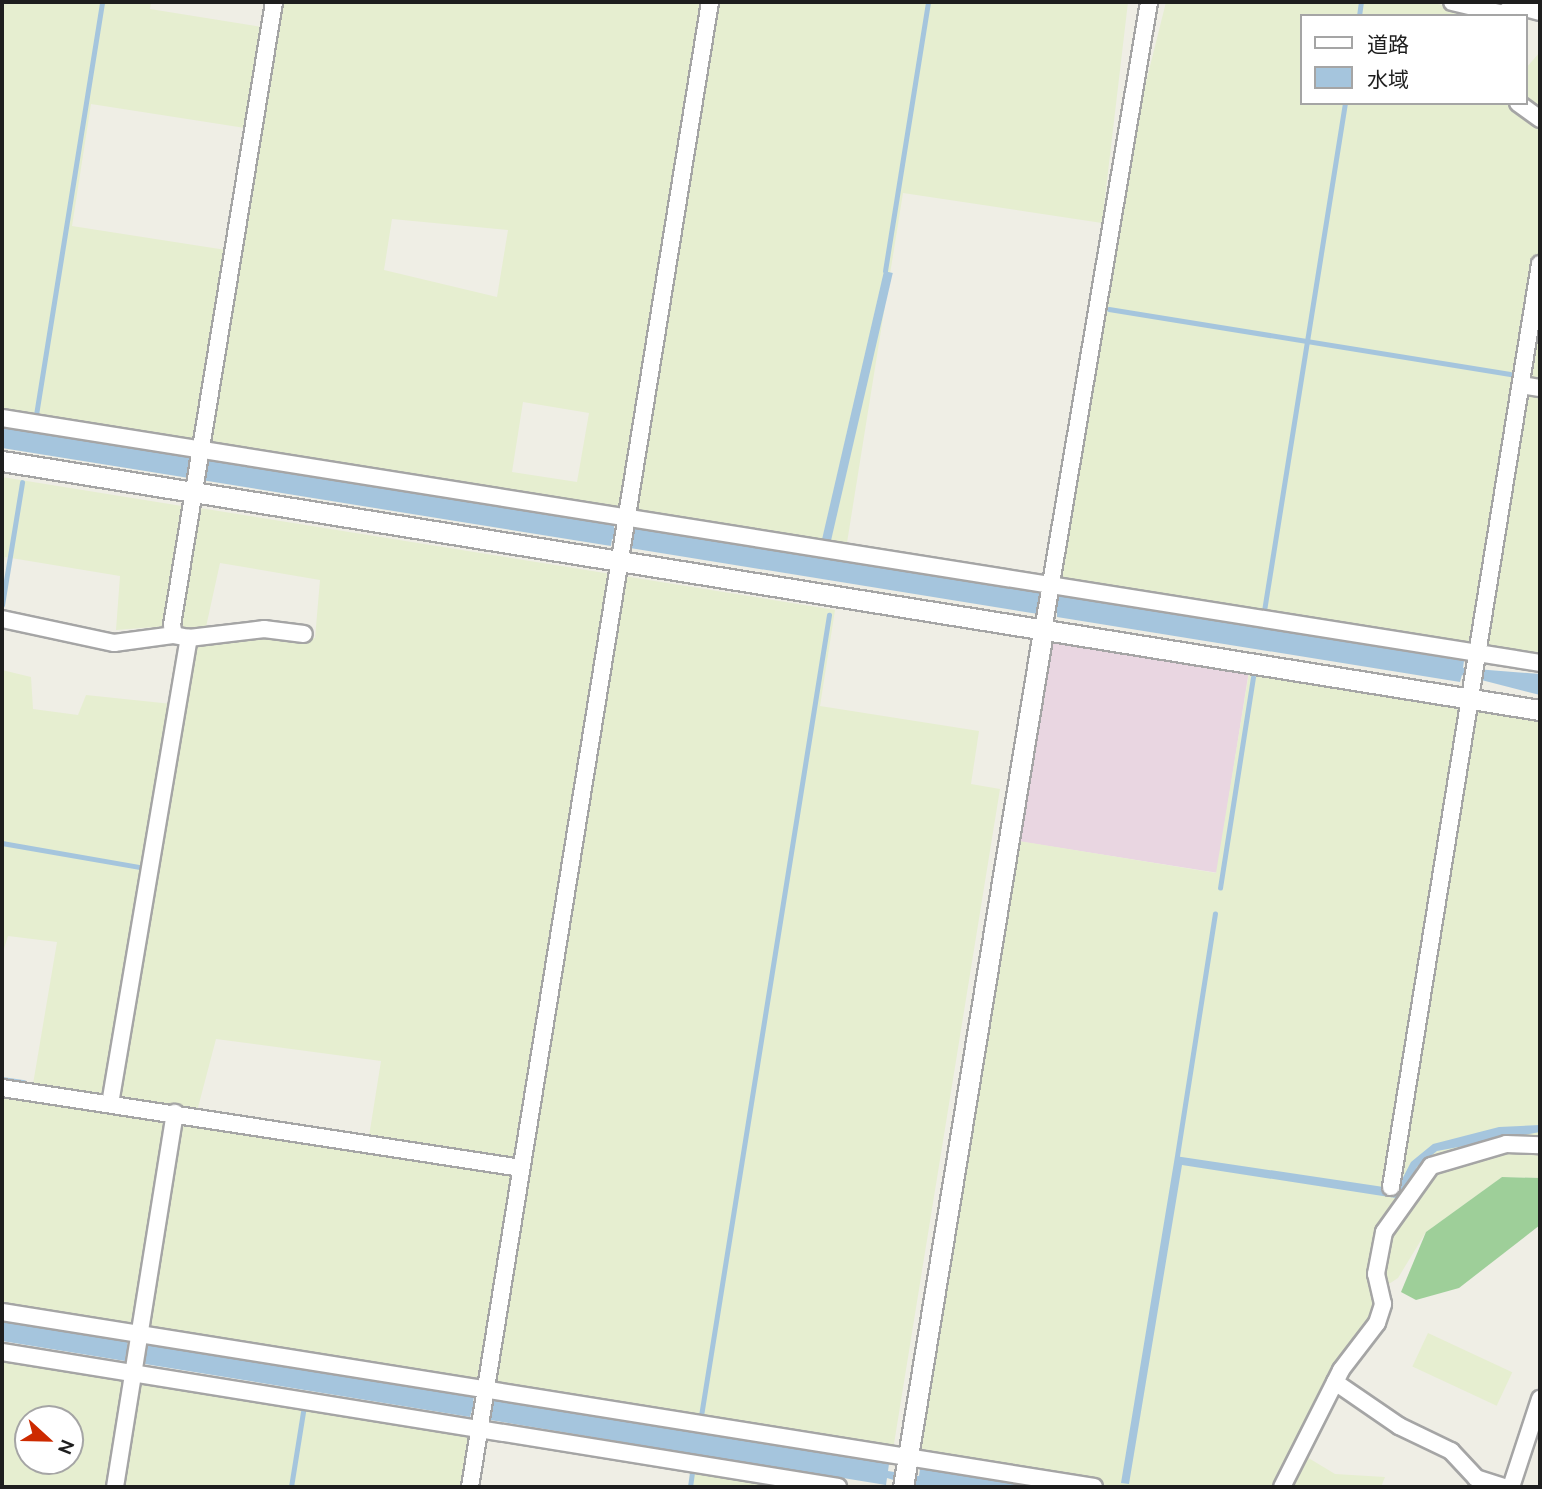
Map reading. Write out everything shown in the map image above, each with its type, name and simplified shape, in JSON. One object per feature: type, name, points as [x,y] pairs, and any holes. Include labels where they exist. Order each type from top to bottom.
[{"type":"street","points":[[110,1104],[182,637],[195,487],[274,2]]},
{"type":"street","points":[[470,1487],[710,2]]},
{"type":"street","points":[[905,1475],[1149,2]]},
{"type":"street","points":[[1452,2],[1499,14]]},
{"type":"street","points":[[1504,14],[1514,5],[1540,12]]},
{"type":"street","points":[[1521,105],[1540,119]]},
{"type":"street","points":[[1391,1187],[1540,264]]},
{"type":"street","points":[[1521,385],[1540,388]]},
{"type":"street","points":[[2,418],[201,452],[624,538],[1043,631],[1474,675],[1540,663]]},
{"type":"street","points":[[2,461],[624,538],[1050,599],[1474,675],[1540,710]]},
{"type":"street","points":[[2,619],[114,643],[264,629],[304,634]]},
{"type":"street","points":[[2,1088],[521,1168]]},
{"type":"street","points":[[115,1487],[175,1113]]},
{"type":"street","points":[[1282,1487],[1335,1382],[1383,1304],[1377,1274],[1384,1232],[1431,1166],[1506,1144],[1540,1144]]},
{"type":"street","points":[[2,1312],[137,1353],[483,1409],[905,1475],[1094,1487]]},
{"type":"street","points":[[2,1352],[137,1353],[483,1409],[838,1487]]},
{"type":"street","points":[[1335,1382],[1399,1426],[1451,1451],[1476,1478],[1503,1487]]},
{"type":"street","points":[[1511,1487],[1540,1399]]},
{"type":"shaded area","points":[[1051,642],[1249,673],[1217,873],[1019,842]]},
{"type":"green space","points":[[2,2],[151,2],[150,9],[262,27],[245,128],[91,104],[72,226],[226,250],[196,443],[2,413]]},
{"type":"green space","points":[[279,2],[703,2],[622,513],[207,446]],"holes":[[[392,219],[508,230],[497,297],[384,270]],[[523,402],[589,413],[577,482],[512,472]]]},
{"type":"green space","points":[[715,2],[1128,2],[1102,223],[903,193],[846,549],[633,515]]},
{"type":"green space","points":[[1166,2],[1430,2],[1477,14],[1300,14],[1300,105],[1528,105],[1528,66],[1540,52],[1540,658],[1060,581],[1137,118]]},
{"type":"green space","points":[[2,477],[188,507],[168,626],[116,630],[120,576],[5,557],[2,574]]},
{"type":"green space","points":[[200,508],[835,610],[820,706],[979,731],[971,784],[1000,789],[893,1450],[2,1307],[2,1092],[31,1096],[57,942],[8,936],[2,955],[2,670],[31,677],[33,709],[78,715],[86,695],[172,704],[195,646],[266,635],[315,638],[320,580],[220,563],[206,627],[181,627]],"holes":[[[216,1039],[381,1061],[367,1149],[195,1119]]]},
{"type":"green space","points":[[1249,673],[1540,719],[1540,1178],[1502,1177],[1426,1232],[1398,1278],[1375,1293],[1368,1322],[1335,1361],[1297,1451],[1335,1474],[1385,1477],[1381,1487],[1119,1487],[919,1454],[1019,841],[1216,873]]},
{"type":"green space","points":[[1502,1177],[1540,1178],[1540,1225],[1459,1288],[1416,1300],[1401,1292],[1426,1232]]},
{"type":"green space","points":[[1428,1333],[1512,1372],[1497,1406],[1412,1367]]},
{"type":"green space","points":[[2,1360],[126,1381],[109,1487],[2,1487]]},
{"type":"green space","points":[[138,1383],[483,1436],[474,1487],[120,1487]]},
{"type":"green space","points":[[691,1468],[806,1487],[688,1487]]},
{"type":"water","points":[[884,271],[893,273],[830,544],[821,542]]},
{"type":"water","points":[[2,425],[614,524],[614,532],[632,534],[633,528],[1041,593],[1040,600],[1056,602],[1060,596],[1464,661],[1463,668],[1540,674],[1540,695],[1462,675],[1460,682],[1057,617],[1057,611],[1039,607],[1038,614],[630,548],[631,542],[612,539],[611,546],[2,448]]},
{"type":"water","points":[[1540,1125],[1540,1132],[1437,1151],[1417,1167],[1402,1199],[1182,1165],[1129,1484],[1121,1483],[1175,1156],[1397,1189],[1411,1162],[1433,1144],[1499,1127]]},
{"type":"water","points":[[2,1319],[128,1340],[127,1347],[147,1350],[149,1343],[474,1396],[473,1403],[490,1406],[493,1399],[889,1464],[888,1471],[919,1476],[920,1469],[1035,1487],[917,1487],[887,1478],[886,1485],[695,1454],[490,1420],[488,1413],[472,1410],[470,1417],[145,1364],[146,1357],[126,1354],[125,1361],[2,1341]]},
{"type":"waterway","points":[[36,415],[102,2]]},
{"type":"waterway","points":[[885,271],[928,2]]},
{"type":"waterway","points":[[1359,14],[1361,2]]},
{"type":"waterway","points":[[1264,611],[1345,105]]},
{"type":"waterway","points":[[1109,309],[1510,374]]},
{"type":"waterway","points":[[2,605],[22,483]]},
{"type":"waterway","points":[[701,1416],[829,615]]},
{"type":"waterway","points":[[1220,888],[1253,678]]},
{"type":"waterway","points":[[2,843],[140,867]]},
{"type":"waterway","points":[[1177,1156],[1215,914]]},
{"type":"waterway","points":[[2,1079],[24,1082]]},
{"type":"waterway","points":[[291,1487],[303,1412]]},
{"type":"waterway","points":[[690,1487],[692,1472]]}]
